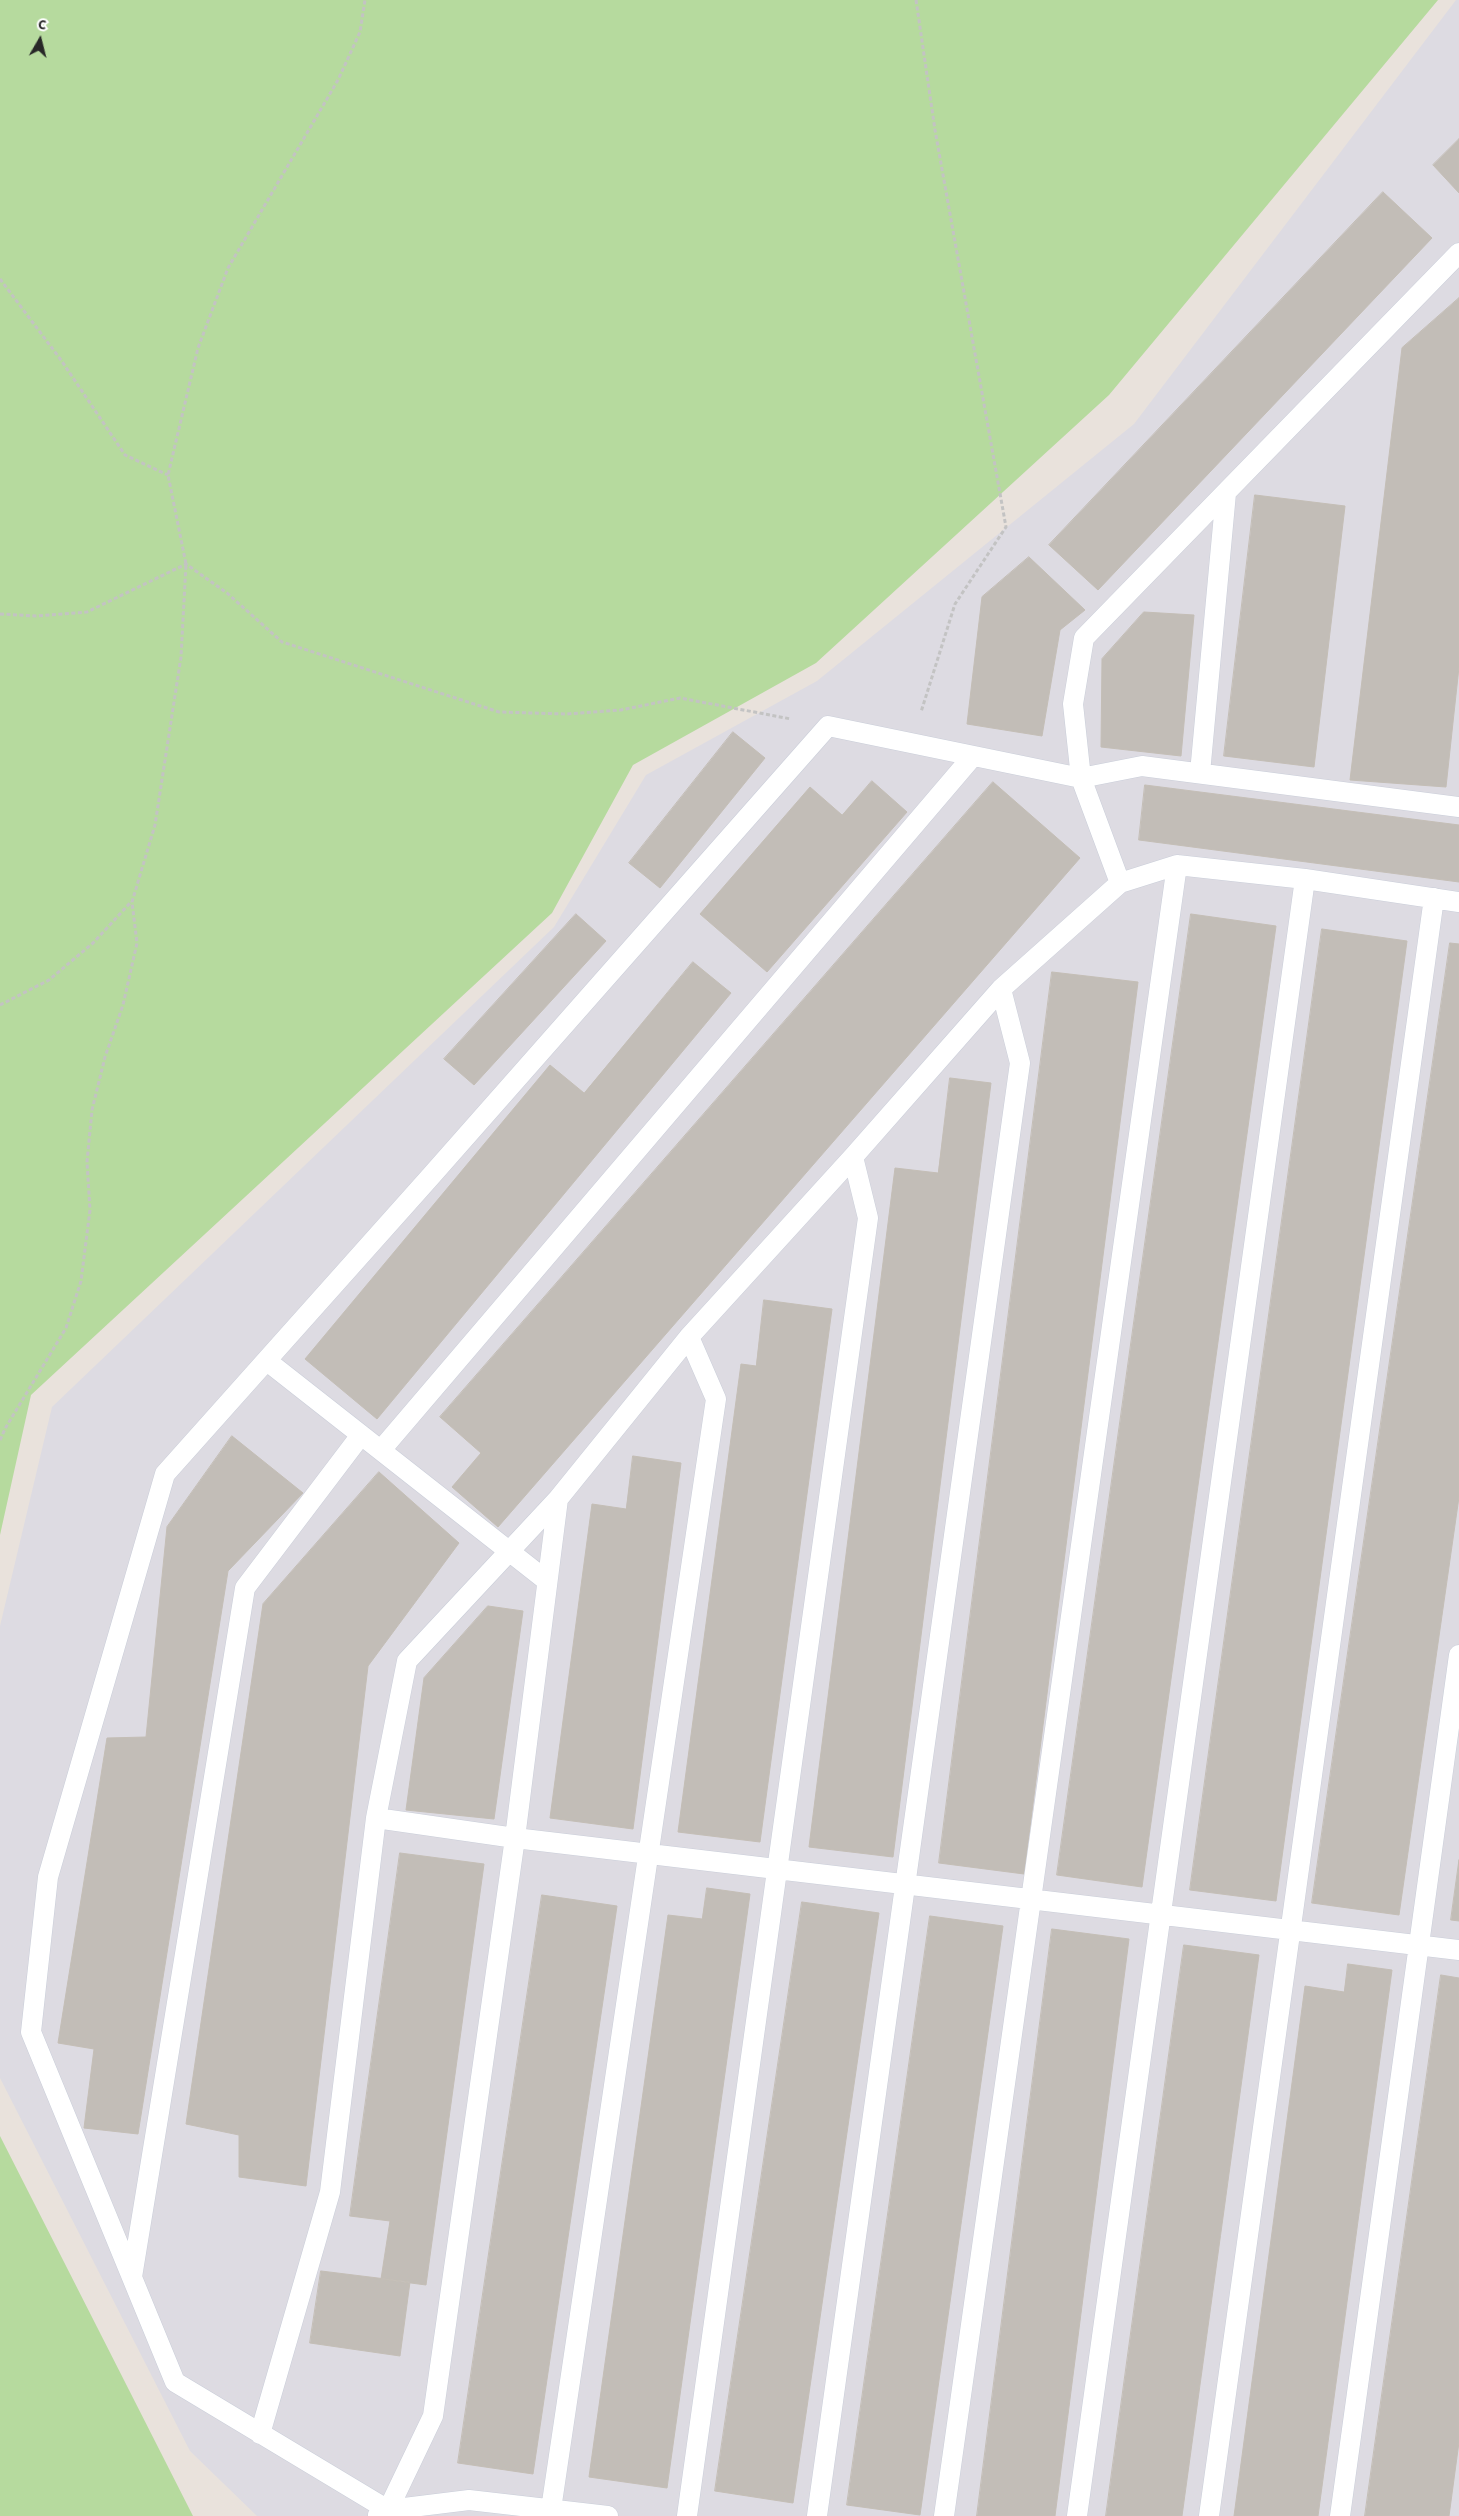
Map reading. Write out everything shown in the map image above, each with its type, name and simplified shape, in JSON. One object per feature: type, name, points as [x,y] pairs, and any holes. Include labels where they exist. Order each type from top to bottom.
[{"type":"lane","points":[[1120,883],[1081,778],[1073,704],[1084,638],[1459,253]]},
{"type":"lane","points":[[1200,773],[1226,493]]},
{"type":"lane","points":[[608,2516],[550,2513],[469,2500],[385,2514],[260,2434],[174,2382],[31,2032],[48,1877],[165,1474],[828,726],[1081,778],[1142,766],[1459,807]]},
{"type":"lane","points":[[381,1450],[973,756]]},
{"type":"lane","points":[[944,2516],[1177,865]]},
{"type":"lane","points":[[260,2434],[330,2192],[376,1818],[407,1661],[558,1498],[689,1337],[853,1157],[1000,989],[1120,883],[1177,865],[1305,879],[1459,902]]},
{"type":"lane","points":[[1077,2516],[1305,879]]},
{"type":"lane","points":[[1209,2516],[1434,898]]},
{"type":"lane","points":[[817,2516],[1020,1062],[1000,989]]},
{"type":"lane","points":[[687,2516],[868,1218],[853,1157]]},
{"type":"lane","points":[[550,2513],[716,1399],[689,1337]]},
{"type":"lane","points":[[266,1361],[510,1550],[547,1581]]},
{"type":"lane","points":[[132,2278],[245,1588],[361,1435]]},
{"type":"lane","points":[[385,2514],[433,2416],[515,1838],[558,1498]]},
{"type":"lane","points":[[1340,2516],[1459,1655]]},
{"type":"lane","points":[[376,1818],[515,1838],[777,1870],[1459,1950]]},
{"type":"path","points":[[0,1440],[66,1328],[80,1281],[90,1210],[87,1162],[92,1110],[105,1057],[123,1005],[137,943],[132,902],[155,825],[181,657],[186,564],[168,475],[198,348],[228,268],[338,80],[360,32],[365,0]]},
{"type":"path","points":[[911,744],[955,604],[1006,527],[935,130],[916,0]]},
{"type":"path","points":[[0,279],[61,360],[125,455],[168,475]]},
{"type":"path","points":[[0,614],[36,616],[87,612],[186,564]]},
{"type":"path","points":[[186,564],[227,593],[282,642],[499,712],[566,714],[612,711],[680,698],[828,726]]},
{"type":"path","points":[[0,1005],[49,980],[93,943],[132,902]]},
{"type":"shaded area","points":[[1456,0],[1459,0],[1459,2516],[257,2516],[190,2451],[0,2078],[0,1626],[52,1407],[554,927],[646,775],[817,681],[1134,424]]},
{"type":"green space","points":[[0,0],[1438,0],[1109,395],[816,663],[633,765],[552,913],[31,1395],[0,1535]]},
{"type":"green space","points":[[0,2136],[193,2516],[0,2516]]},
{"type":"building","points":[[1459,139],[1459,193],[1433,165]]},
{"type":"building","points":[[1383,192],[1432,238],[1098,590],[1049,545]]},
{"type":"building","points":[[1459,298],[1459,667],[1446,787],[1350,780],[1402,348]]},
{"type":"building","points":[[1255,495],[1345,506],[1314,767],[1224,756]]},
{"type":"building","points":[[1029,557],[1085,610],[1060,630],[1042,736],[967,724],[982,597]]},
{"type":"building","points":[[1144,612],[1194,615],[1181,756],[1101,747],[1102,659]]},
{"type":"building","points":[[733,732],[765,758],[660,888],[629,863]]},
{"type":"building","points":[[872,781],[907,812],[767,972],[700,914],[810,787],[842,815]]},
{"type":"building","points":[[993,782],[1080,858],[498,1527],[452,1487],[481,1453],[440,1417]]},
{"type":"building","points":[[1145,785],[1459,825],[1459,882],[1139,840]]},
{"type":"building","points":[[576,914],[606,941],[474,1085],[444,1059]]},
{"type":"building","points":[[1191,914],[1276,926],[1142,1887],[1057,1875]]},
{"type":"building","points":[[1322,929],[1407,941],[1276,1901],[1190,1890]]},
{"type":"building","points":[[1450,943],[1459,944],[1459,1497],[1399,1915],[1312,1903]]},
{"type":"building","points":[[693,962],[731,993],[377,1419],[305,1359],[550,1065],[584,1093]]},
{"type":"building","points":[[1052,972],[1138,982],[1024,1874],[939,1863]]},
{"type":"building","points":[[950,1078],[991,1083],[893,1857],[809,1847],[895,1168],[938,1173]]},
{"type":"building","points":[[764,1300],[832,1309],[760,1842],[678,1832],[741,1364],[756,1366]]},
{"type":"building","points":[[232,1436],[303,1493],[228,1571],[138,2134],[84,2128],[94,2049],[58,2043],[107,1738],[146,1737],[167,1527]]},
{"type":"building","points":[[633,1456],[681,1463],[633,1829],[550,1818],[592,1504],[626,1509]]},
{"type":"building","points":[[379,1472],[459,1543],[368,1666],[306,2186],[239,2177],[239,2135],[186,2124],[263,1604]]},
{"type":"building","points":[[488,1606],[523,1611],[494,1819],[406,1810],[424,1678]]},
{"type":"building","points":[[400,1853],[484,1864],[426,2285],[381,2279],[390,2221],[350,2216]]},
{"type":"building","points":[[1459,1860],[1459,1921],[1451,1920]]},
{"type":"building","points":[[707,1888],[750,1894],[667,2488],[589,2477],[668,1915],[702,1919]]},
{"type":"building","points":[[542,1895],[617,1906],[533,2474],[458,2463]]},
{"type":"building","points":[[802,1902],[879,1913],[793,2503],[715,2491]]},
{"type":"building","points":[[930,1916],[1003,1926],[920,2515],[847,2505]]},
{"type":"building","points":[[1052,1929],[1129,1939],[1055,2516],[977,2516]]},
{"type":"building","points":[[1184,1945],[1259,1955],[1182,2516],[1106,2516]]},
{"type":"building","points":[[1348,1964],[1392,1970],[1318,2516],[1234,2516],[1305,1986],[1344,1992]]},
{"type":"building","points":[[1441,1975],[1459,1978],[1459,2442],[1449,2516],[1365,2516]]},
{"type":"building","points":[[321,2271],[410,2282],[400,2356],[310,2343]]}]
